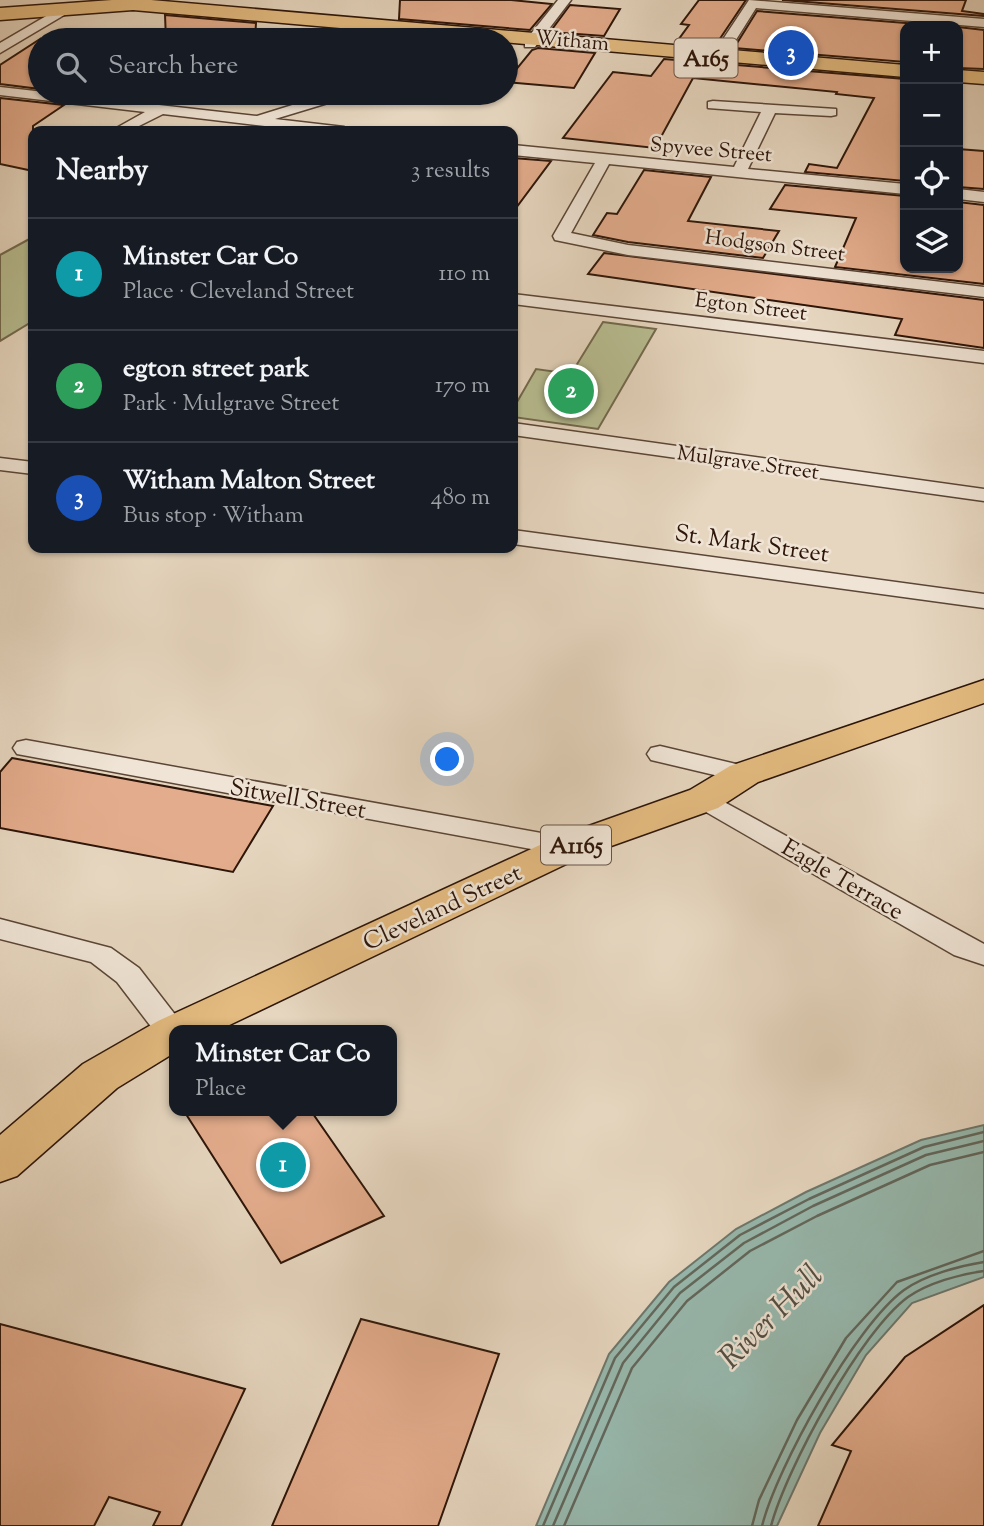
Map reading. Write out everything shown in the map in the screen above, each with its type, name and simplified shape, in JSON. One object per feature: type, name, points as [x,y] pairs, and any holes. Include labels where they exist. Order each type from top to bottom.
[{"type":"main road","name":"Witham","points":[[70,8],[124,2],[362,28]]},
{"type":"main road","name":"Witham","points":[[70,8],[337,28]]},
{"type":"main road","name":"A165","points":[[0,14],[70,8]]},
{"type":"main road","name":"Witham","points":[[518,39],[900,73]]},
{"type":"main road","name":"Witham","points":[[518,41],[532,40]]},
{"type":"main road","points":[[963,78],[984,80]]},
{"type":"main road","name":"Cleveland Street","points":[[190,1025],[569,847],[704,799],[744,774],[984,691]]},
{"type":"main road","name":"Cleveland Street","points":[[0,1163],[100,1076],[169,1036]]},
{"type":"street","points":[[532,40],[565,0]]},
{"type":"street","points":[[720,57],[755,2],[984,23]]},
{"type":"street","points":[[36,28],[70,8]]},
{"type":"street","points":[[0,49],[28,33]]},
{"type":"street","points":[[0,91],[28,94]]},
{"type":"street","points":[[127,105],[304,126]]},
{"type":"street","points":[[256,120],[306,105]]},
{"type":"street","points":[[713,105],[831,112]]},
{"type":"street","points":[[128,126],[163,109]]},
{"type":"street","points":[[739,172],[770,109]]},
{"type":"street","name":"Spyvee Street","points":[[518,151],[900,188]]},
{"type":"street","points":[[561,236],[604,160]]},
{"type":"street","points":[[963,195],[984,197]]},
{"type":"street","name":"Hodgson Street","points":[[561,236],[628,250],[984,292]]},
{"type":"street","name":"Egton Street","points":[[518,300],[984,357]]},
{"type":"street","name":"Mulgrave Street","points":[[518,430],[984,495]]},
{"type":"street","points":[[0,464],[28,467]]},
{"type":"street","name":"St. Mark Street","points":[[518,538],[984,601]]},
{"type":"street","name":"Sitwell Street","points":[[26,748],[569,847]]},
{"type":"street","points":[[660,754],[744,774]]},
{"type":"street","name":"Eagle Terrace","points":[[704,799],[964,948],[984,956]]},
{"type":"street","points":[[0,929],[101,955],[128,975],[169,1025]]},
{"type":"green space","points":[[28,240],[28,324],[0,341],[0,255]]},
{"type":"green space","points":[[603,322],[656,329],[598,429],[518,418],[518,400],[536,369],[571,374]]},
{"type":"water","name":"River Hull","points":[[984,1125],[984,1277],[912,1303],[866,1355],[820,1433],[777,1526],[536,1526],[609,1354],[669,1282],[736,1229],[806,1192],[921,1140]]},
{"type":"building","points":[[400,0],[511,0],[552,4],[530,30],[399,19]]},
{"type":"building","points":[[699,0],[746,0],[715,46],[676,43],[689,25],[681,24]]},
{"type":"building","points":[[782,0],[966,0],[962,11],[984,16]]},
{"type":"building","points":[[570,5],[620,9],[604,36],[550,32]]},
{"type":"building","points":[[757,11],[900,23],[900,62],[734,48]]},
{"type":"building","points":[[165,15],[256,23],[256,28],[166,28]]},
{"type":"building","points":[[963,28],[984,30],[984,69],[963,68]]},
{"type":"building","points":[[28,47],[28,88],[0,84],[0,65]]},
{"type":"building","points":[[538,48],[595,53],[574,88],[518,83],[518,67],[532,50]]},
{"type":"building","points":[[664,59],[900,79],[900,181],[805,172],[809,164],[837,168],[874,98],[836,94],[837,92],[693,78],[655,148],[563,138],[613,72],[651,76]]},
{"type":"building","points":[[0,98],[28,101],[28,105],[64,105],[33,126],[28,126],[28,170],[0,164]]},
{"type":"building","points":[[963,149],[984,151],[984,189],[963,187]]},
{"type":"building","points":[[518,158],[551,161],[518,205]]},
{"type":"building","points":[[644,170],[711,177],[688,221],[779,231],[763,258],[628,242],[593,235],[607,213],[617,214]]},
{"type":"building","points":[[785,185],[900,196],[900,273],[963,273],[963,203],[984,205],[984,284],[835,267],[856,218],[770,209]]},
{"type":"building","points":[[604,253],[984,300],[984,348],[895,335],[902,319],[588,274]]},
{"type":"building","points":[[12,758],[273,806],[233,872],[0,828],[0,772]]},
{"type":"building","points":[[187,1116],[314,1116],[384,1216],[281,1263]]},
{"type":"building","points":[[984,1305],[984,1526],[818,1526],[851,1451],[832,1445],[905,1357]]},
{"type":"building","points":[[361,1319],[499,1354],[438,1526],[272,1526]]},
{"type":"building","points":[[0,1324],[245,1389],[181,1526],[153,1526],[160,1512],[109,1497],[94,1526],[0,1526]]},
{"type":"place","name":"Witham Malton Street","points":[[791,53]]},
{"type":"place","name":"egton street park","points":[[571,391]]},
{"type":"place","name":"Minster Car Co","points":[[283,1165]]}]
